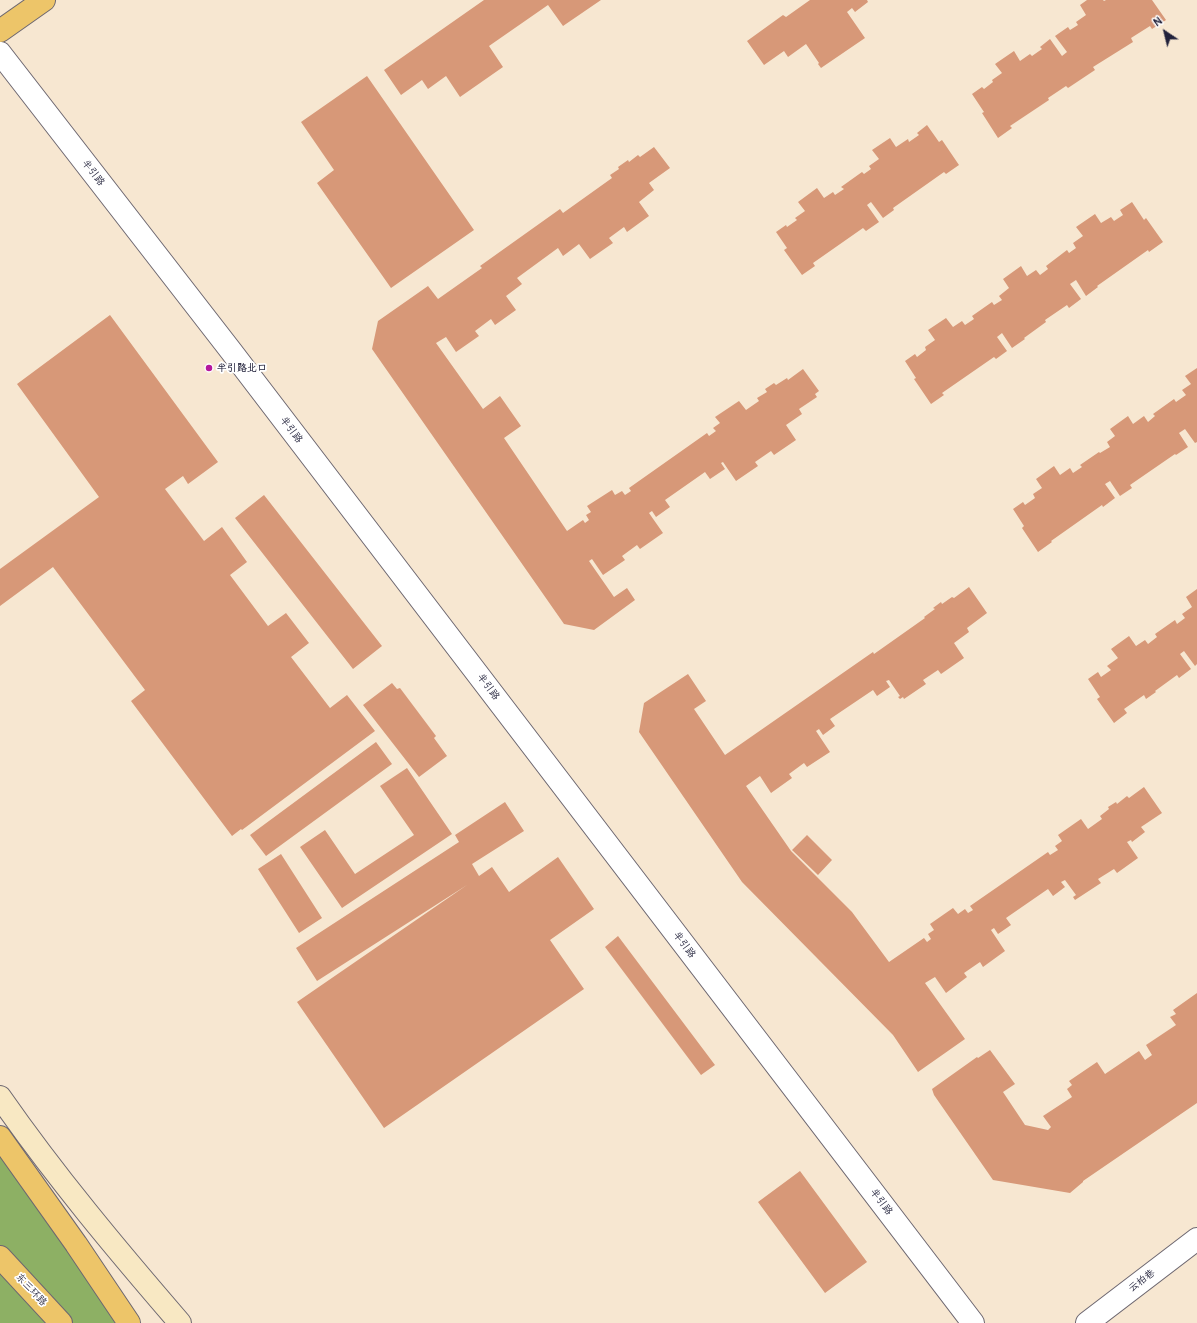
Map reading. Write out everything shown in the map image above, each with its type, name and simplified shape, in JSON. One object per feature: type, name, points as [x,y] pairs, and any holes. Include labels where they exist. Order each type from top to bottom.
[{"type":"main road","points":[[0,31],[44,0]]},
{"type":"main road","points":[[0,1097],[41,1154],[143,1280],[180,1323]]},
{"type":"main road","points":[[0,1137],[76,1244],[129,1323]]},
{"type":"main road","name":"东三环路","points":[[0,1257],[61,1323]]},
{"type":"street","name":"半引路","points":[[0,53],[240,364],[973,1323]]},
{"type":"street","name":"云柏巷","points":[[1087,1323],[1197,1239]]},
{"type":"green space","points":[[0,1154],[117,1323],[0,1323]]},
{"type":"building","points":[[484,0],[601,0],[563,26],[548,5],[489,46],[503,67],[460,97],[446,76],[428,89],[422,80],[401,95],[384,70]]},
{"type":"building","points":[[810,0],[867,0],[868,2],[855,12],[852,8],[847,12],[865,38],[821,68],[806,44],[788,57],[784,51],[764,65],[747,41],[783,15],[786,17]]},
{"type":"building","points":[[1087,0],[1152,0],[1166,20],[1152,29],[1150,26],[1131,38],[1133,42],[1093,67],[1095,70],[1068,88],[1066,86],[1048,98],[1049,100],[1010,126],[1012,128],[998,138],[972,94],[982,87],[984,89],[993,82],[992,80],[1002,73],[995,64],[1014,51],[1020,61],[1030,54],[1032,56],[1042,49],[1040,47],[1050,39],[1062,56],[1067,52],[1055,36],[1068,27],[1070,30],[1078,25],[1076,22],[1086,15],[1080,5]]},
{"type":"building","points":[[367,76],[474,230],[391,288],[317,183],[334,170],[301,122]]},
{"type":"building","points":[[927,125],[939,142],[942,140],[959,165],[946,174],[944,172],[893,208],[894,210],[883,218],[871,202],[867,205],[879,222],[866,231],[863,228],[813,263],[815,266],[802,275],[784,250],[787,248],[776,232],[797,220],[795,218],[805,211],[798,202],[817,188],[824,198],[833,192],[835,195],[844,189],[841,187],[862,172],[864,174],[871,169],[869,166],[879,159],[872,150],[890,138],[896,147],[908,139],[909,142],[919,135],[917,133]]},
{"type":"building","points":[[654,147],[670,168],[649,183],[654,190],[639,202],[649,216],[627,232],[624,227],[609,238],[613,243],[590,259],[579,244],[563,256],[558,248],[517,278],[522,284],[506,296],[516,310],[495,325],[491,319],[475,331],[479,336],[456,352],[446,337],[436,343],[483,409],[500,396],[521,426],[504,438],[567,531],[583,520],[585,523],[589,520],[586,515],[591,512],[587,506],[612,490],[615,495],[622,491],[625,495],[631,491],[629,488],[707,433],[709,436],[716,431],[713,428],[720,423],[715,417],[739,401],[746,410],[759,401],[757,398],[767,392],[765,389],[774,383],[776,385],[787,378],[788,380],[803,369],[819,391],[815,394],[817,397],[799,409],[802,414],[786,425],[796,440],[774,455],[771,451],[755,462],[758,466],[736,481],[723,462],[721,463],[725,469],[710,479],[705,472],[665,500],[670,507],[656,517],[652,511],[649,513],[663,533],[640,549],[637,545],[622,556],[625,560],[603,575],[592,559],[589,561],[614,597],[627,588],[635,600],[594,630],[564,624],[372,349],[378,321],[428,286],[438,299],[482,268],[480,266],[560,209],[563,213],[612,178],[610,175],[619,169],[618,167],[628,160],[629,162],[638,155],[640,157]]},
{"type":"building","points":[[1132,202],[1144,220],[1146,218],[1163,242],[1149,252],[1148,250],[1097,286],[1098,287],[1086,296],[1076,280],[1070,284],[1081,299],[1069,308],[1067,305],[1045,320],[1046,322],[1012,348],[1002,333],[997,337],[1007,351],[996,359],[994,357],[942,393],[944,395],[931,404],[914,379],[916,378],[905,361],[915,354],[917,357],[926,350],[925,347],[935,340],[928,330],[946,318],[953,327],[962,321],[965,325],[974,319],[972,316],[992,302],[994,305],[1002,300],[999,296],[1009,288],[1003,279],[1021,266],[1027,276],[1036,270],[1040,275],[1048,269],[1046,266],[1067,250],[1069,253],[1076,248],[1073,243],[1083,236],[1076,227],[1095,214],[1101,223],[1111,217],[1114,221],[1123,215],[1120,210]]},
{"type":"building","points":[[110,315],[218,462],[188,484],[183,476],[165,489],[204,541],[222,527],[247,562],[230,575],[268,626],[286,613],[309,643],[291,657],[330,708],[347,695],[375,731],[232,836],[131,701],[145,690],[53,567],[0,606],[0,569],[99,497],[17,384]]},
{"type":"building","points":[[1197,368],[1197,442],[1195,443],[1185,429],[1179,433],[1188,447],[1176,455],[1175,454],[1130,485],[1132,488],[1120,496],[1110,481],[1105,484],[1115,498],[1103,507],[1102,505],[1038,552],[1022,528],[1024,526],[1013,509],[1023,502],[1025,505],[1035,498],[1033,494],[1042,488],[1036,479],[1054,466],[1060,475],[1070,468],[1073,473],[1082,467],[1080,465],[1099,452],[1100,453],[1110,447],[1107,442],[1115,436],[1110,429],[1128,416],[1133,424],[1144,416],[1148,422],[1155,416],[1153,414],[1174,399],[1176,402],[1186,395],[1182,390],[1191,384],[1185,376]]},
{"type":"building","points":[[264,495],[382,646],[353,669],[235,518]]},
{"type":"building","points":[[969,587],[987,613],[967,628],[969,632],[954,643],[964,658],[941,674],[938,670],[923,680],[926,684],[904,699],[903,697],[900,699],[898,697],[900,696],[889,680],[886,681],[890,687],[877,696],[873,690],[830,719],[835,726],[823,735],[819,729],[816,731],[830,752],[807,767],[804,763],[789,774],[792,778],[771,793],[760,776],[746,786],[791,851],[852,912],[889,962],[924,938],[927,942],[931,939],[928,934],[934,930],[930,924],[953,908],[958,914],[965,909],[968,913],[973,910],[970,906],[1048,852],[1050,855],[1058,850],[1055,846],[1062,841],[1058,835],[1081,819],[1088,829],[1102,819],[1100,816],[1109,809],[1108,807],[1116,802],[1117,804],[1127,796],[1129,798],[1144,787],[1162,813],[1141,827],[1145,832],[1132,842],[1131,840],[1127,842],[1138,858],[1117,873],[1114,869],[1098,879],[1101,883],[1075,900],[1073,897],[1076,895],[1065,880],[1061,882],[1065,887],[1053,896],[1048,889],[1006,918],[1011,925],[998,934],[994,928],[991,930],[1005,951],[983,967],[980,962],[964,973],[967,977],[946,993],[935,977],[925,983],[965,1039],[918,1072],[893,1035],[742,882],[639,732],[644,703],[688,674],[706,701],[694,709],[725,755],[873,652],[874,654],[925,618],[924,617],[935,609],[933,608],[941,602],[942,604],[952,597],[954,598]]},
{"type":"building","points":[[1197,589],[1197,664],[1195,666],[1184,651],[1180,654],[1191,669],[1179,678],[1177,675],[1146,699],[1144,695],[1124,709],[1127,713],[1114,723],[1097,699],[1100,697],[1088,679],[1098,672],[1101,677],[1111,670],[1107,666],[1118,658],[1111,649],[1129,636],[1136,646],[1145,640],[1148,644],[1157,637],[1155,634],[1175,620],[1177,624],[1185,618],[1182,614],[1192,607],[1186,597]]},
{"type":"building","points":[[392,683],[397,689],[400,688],[436,736],[434,738],[447,756],[419,777],[363,705]]},
{"type":"building","points":[[376,742],[392,764],[266,856],[250,835]]},
{"type":"building","points":[[407,768],[452,834],[342,908],[300,847],[325,830],[355,874],[414,835],[380,786]]},
{"type":"building","points":[[505,802],[524,831],[472,864],[479,876],[492,867],[509,892],[558,857],[594,909],[550,940],[584,989],[384,1128],[297,1002],[467,885],[317,981],[296,948],[459,842],[455,835]]},
{"type":"building","points":[[807,835],[832,860],[818,875],[792,850]]},
{"type":"building","points":[[281,854],[322,918],[299,933],[258,869]]},
{"type":"building","points":[[618,936],[715,1065],[701,1075],[605,947]]},
{"type":"building","points":[[1197,993],[1197,1103],[1083,1181],[1070,1193],[993,1180],[934,1095],[932,1089],[977,1057],[978,1058],[990,1050],[1015,1084],[1003,1092],[1025,1125],[1048,1130],[1051,1127],[1043,1116],[1072,1097],[1067,1089],[1072,1085],[1069,1081],[1097,1062],[1105,1074],[1139,1051],[1145,1060],[1152,1055],[1146,1045],[1176,1025],[1170,1017],[1176,1014],[1173,1010]]},
{"type":"building","points":[[800,1171],[867,1262],[825,1293],[758,1202]]},
{"type":"place","name":"半引路北口","points":[[209,368]]}]
